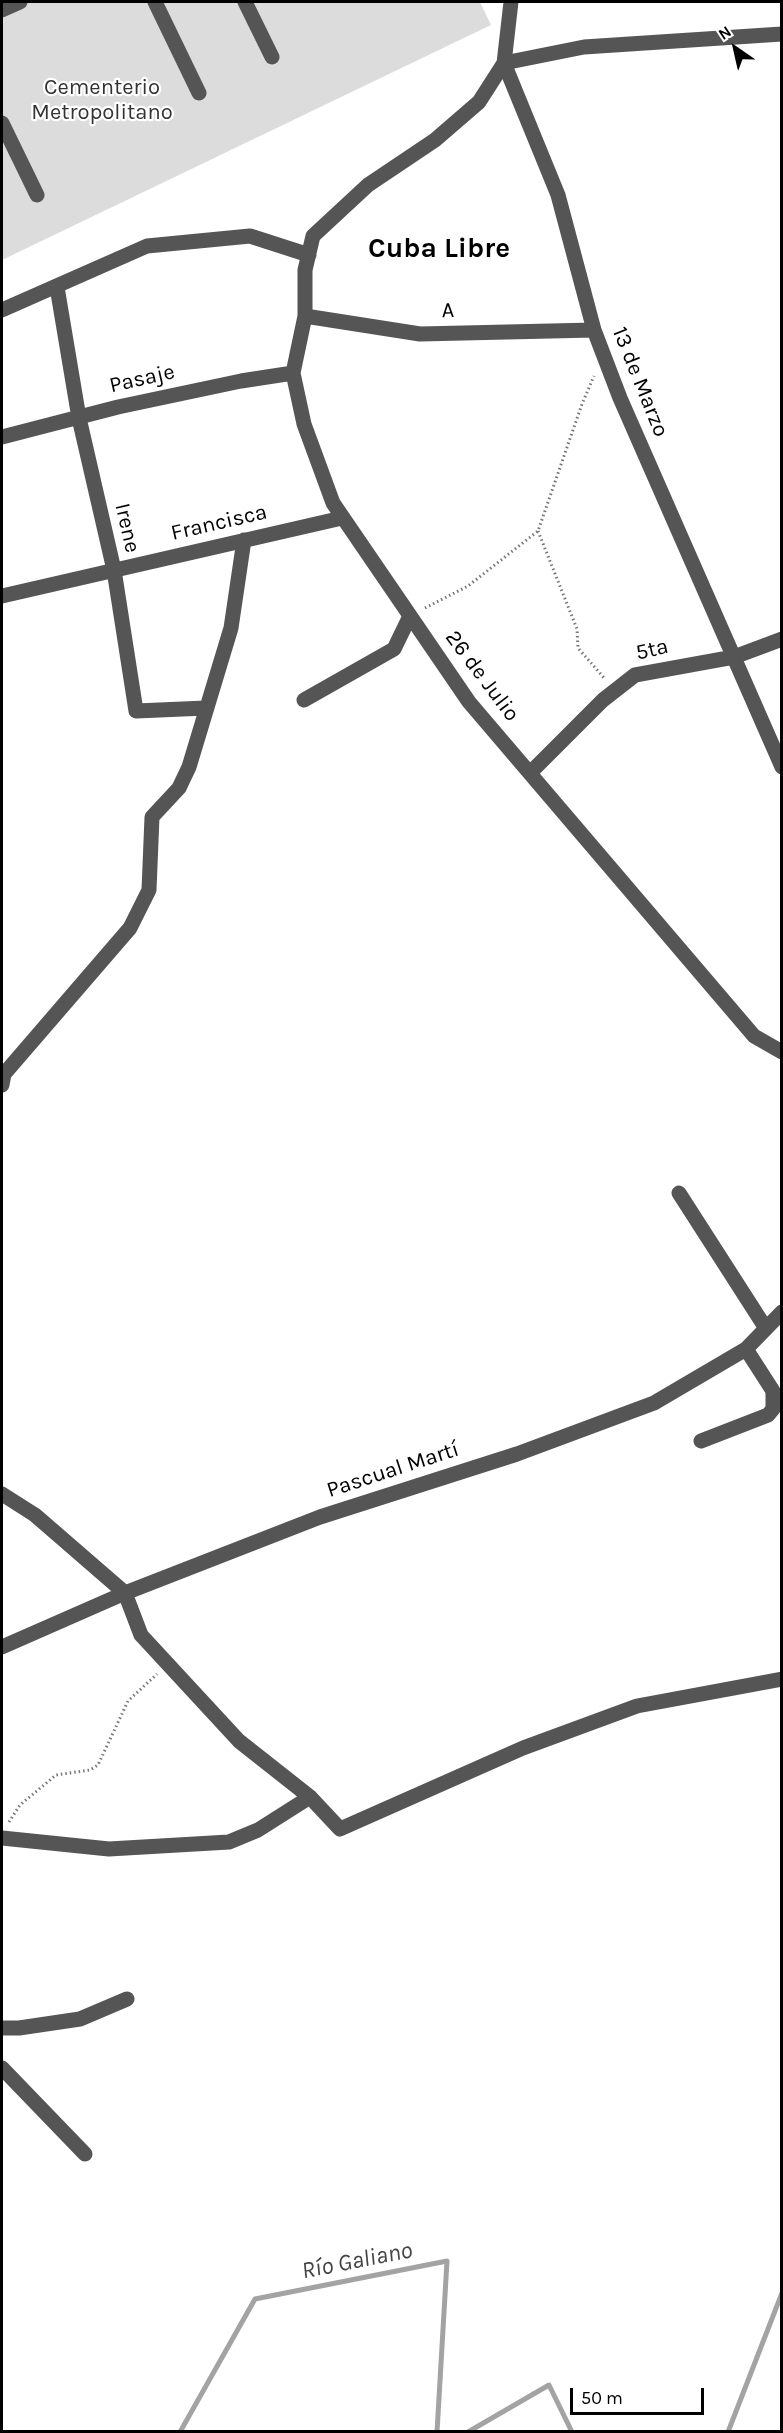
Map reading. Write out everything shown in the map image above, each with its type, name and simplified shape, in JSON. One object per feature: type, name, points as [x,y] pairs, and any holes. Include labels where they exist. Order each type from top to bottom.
[{"type":"street","points":[[2,10],[20,2]]},
{"type":"street","points":[[154,2],[200,93]]},
{"type":"street","points":[[245,2],[272,57]]},
{"type":"street","name":"13 de Marzo","points":[[511,2],[504,63],[558,195],[594,330],[782,767]]},
{"type":"street","points":[[504,63],[584,47],[782,34]]},
{"type":"street","name":"26 de Julio","points":[[504,63],[478,102],[435,140],[368,185],[313,236],[305,270],[305,316],[293,373],[304,424],[333,503],[469,702],[754,1036],[782,1052]]},
{"type":"street","points":[[2,123],[37,195]]},
{"type":"street","points":[[2,310],[147,246],[250,236],[309,255]]},
{"type":"street","name":"Irene","points":[[57,287],[79,418],[114,570],[136,711],[206,708]]},
{"type":"street","name":"A","points":[[305,316],[420,334],[594,330]]},
{"type":"street","name":"Pasaje","points":[[2,437],[118,407],[241,381],[293,373]]},
{"type":"street","name":"Francisca","points":[[3,593],[342,518]]},
{"type":"street","points":[[2,1077],[130,928],[149,890],[152,817],[179,788],[189,767],[231,628],[244,540]]},
{"type":"street","points":[[304,700],[394,648],[411,616]]},
{"type":"street","name":"5ta","points":[[530,773],[614,691],[635,675],[734,657],[782,639]]},
{"type":"street","points":[[679,1192],[765,1327]]},
{"type":"street","name":"Pascual Martí","points":[[2,1647],[125,1593],[320,1517],[517,1454],[654,1403],[747,1349],[765,1327],[782,1312]]},
{"type":"street","points":[[701,1441],[768,1415],[773,1409],[773,1390],[747,1349]]},
{"type":"street","points":[[2,1494],[35,1515],[125,1593],[141,1635],[239,1741],[310,1797],[340,1829],[524,1748],[637,1706],[782,1679]]},
{"type":"street","points":[[4,1831],[109,1849],[229,1842],[258,1830],[310,1797]]},
{"type":"street","points":[[2,2028],[19,2028],[80,2019],[127,1999]]},
{"type":"street","points":[[2,2068],[85,2154]]},
{"type":"path","points":[[411,616],[468,586],[538,531],[582,404],[603,355]]},
{"type":"path","points":[[538,531],[577,629],[578,648],[595,665],[614,691]]},
{"type":"path","points":[[4,1831],[20,1805],[56,1775],[90,1770],[98,1765],[128,1701],[168,1663]]},
{"type":"green space","name":"Cementerio Metropolitano","points":[[2,2],[480,2],[491,25],[2,260]]},
{"type":"waterway","name":"Río Galiano","points":[[180,2432],[255,2299],[447,2261],[437,2432]]},
{"type":"waterway","name":"Río Galiano","points":[[728,2432],[782,2293]]},
{"type":"waterway","name":"Río Galiano","points":[[468,2432],[549,2385],[572,2432]]},
{"type":"district","name":"Cuba Libre","points":[[439,249]]}]
